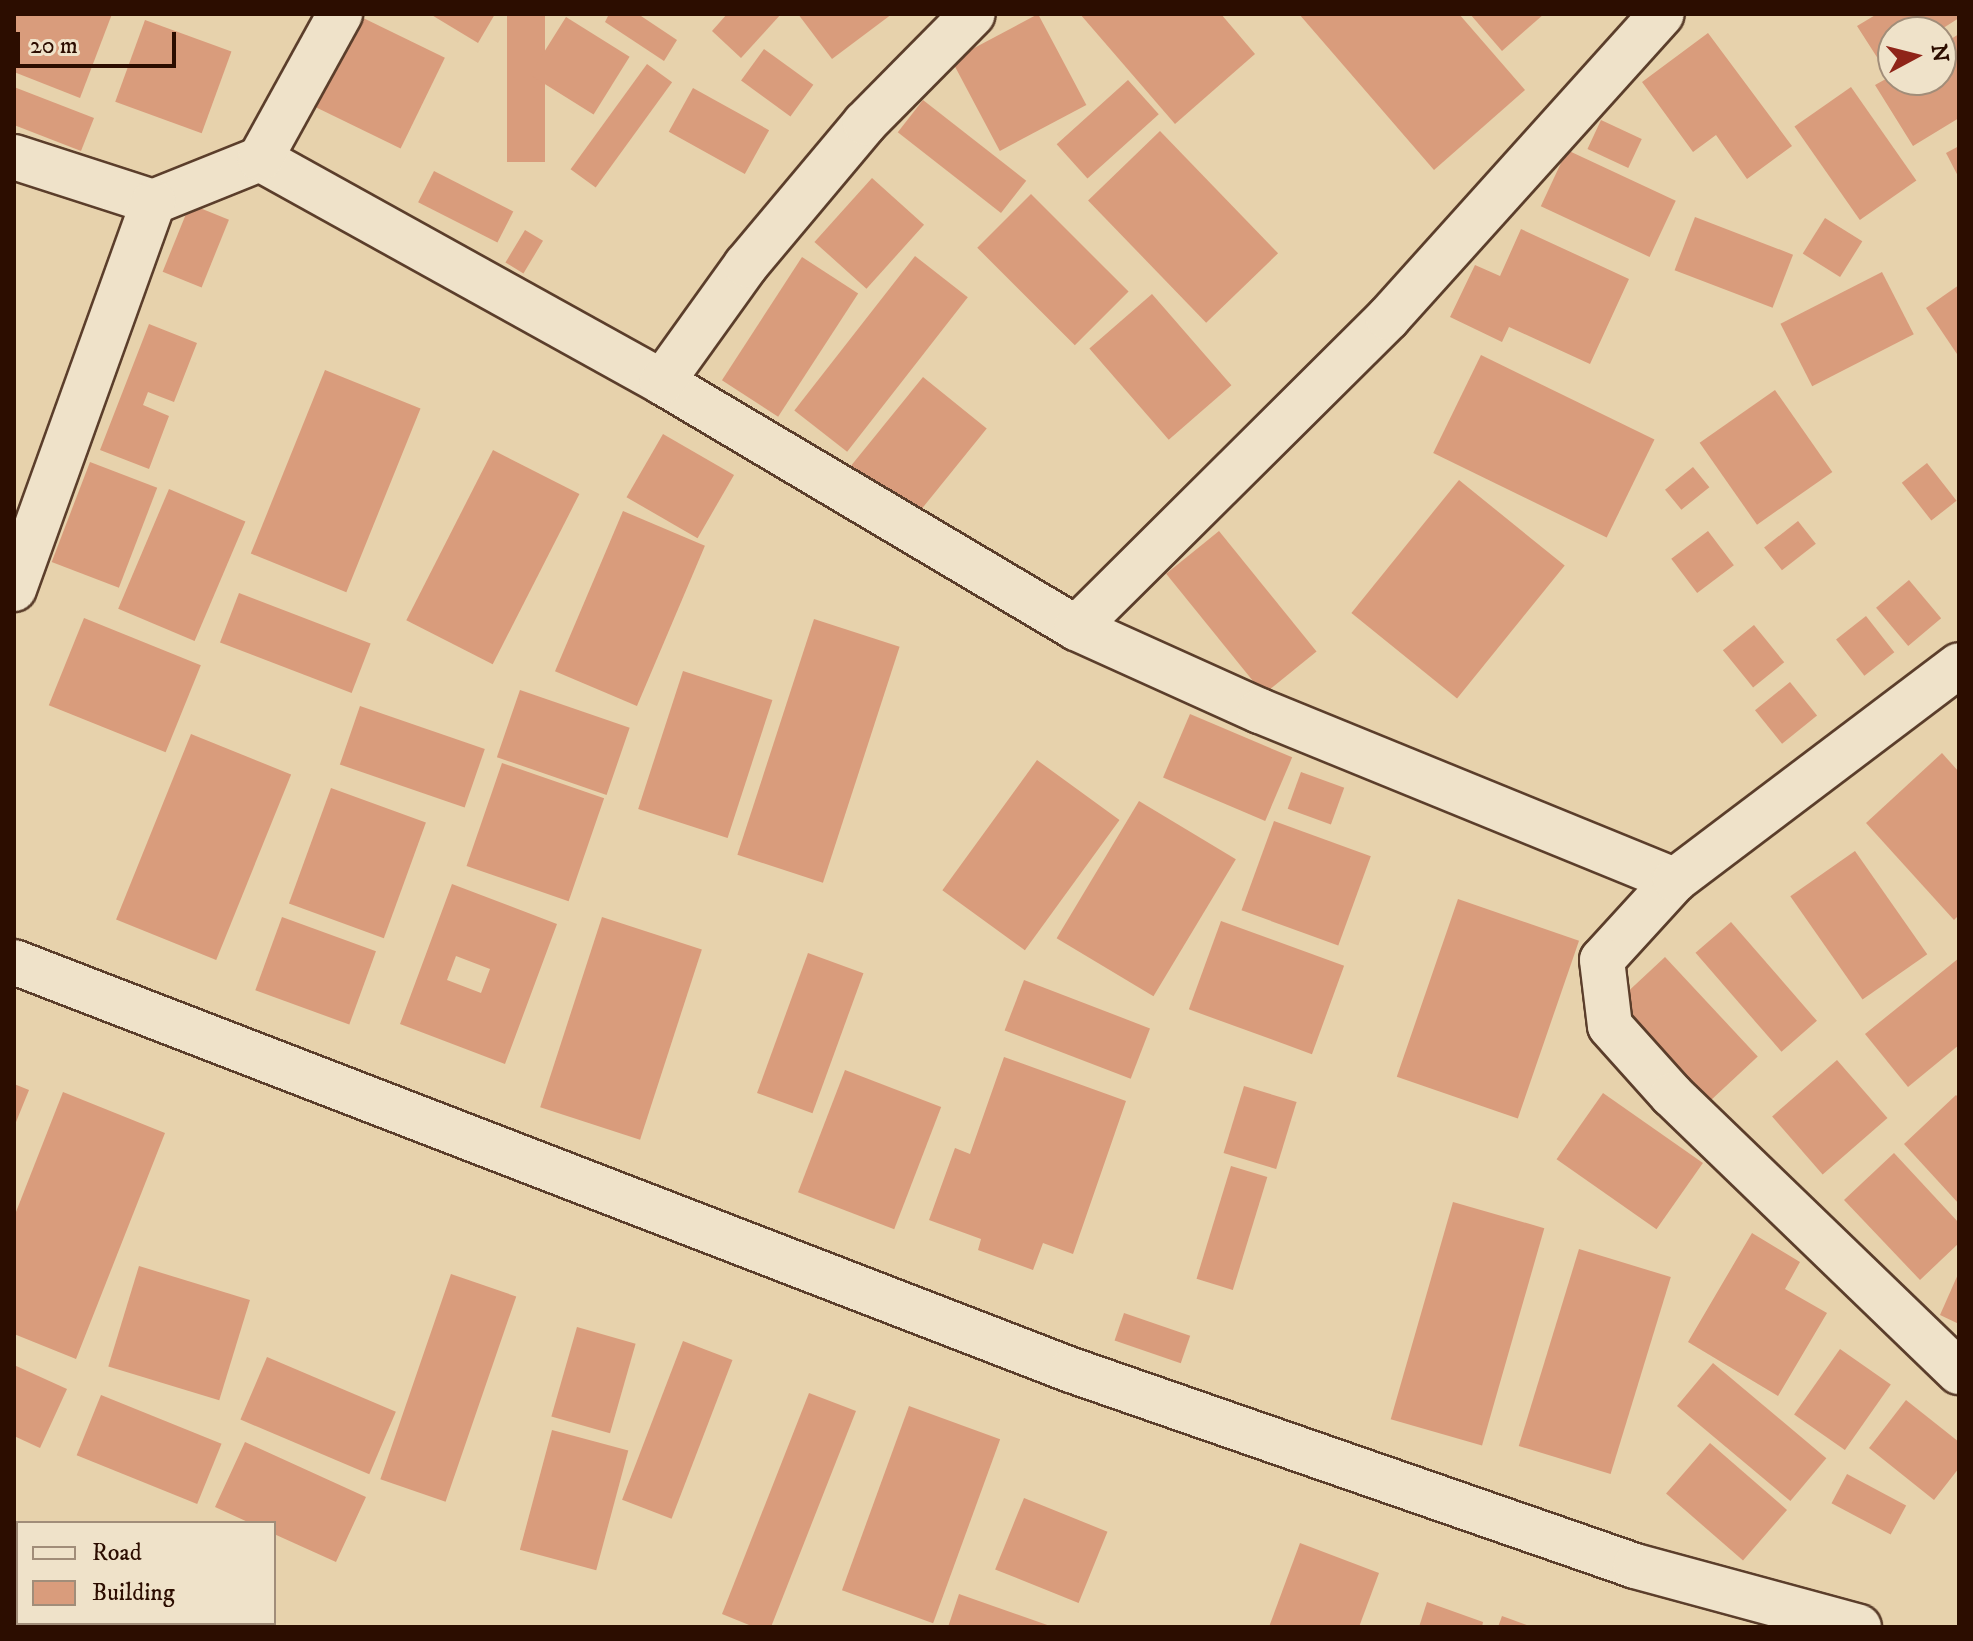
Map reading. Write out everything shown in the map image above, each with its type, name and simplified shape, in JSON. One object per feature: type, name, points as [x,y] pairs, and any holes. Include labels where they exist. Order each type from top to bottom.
[{"type":"street","points":[[14,157],[153,202],[260,159],[340,14]]},
{"type":"street","points":[[662,382],[746,265],[865,123],[973,14]]},
{"type":"street","points":[[1076,628],[1388,318],[1662,14]]},
{"type":"street","points":[[260,159],[662,382],[1076,628],[1260,711],[1675,880]]},
{"type":"street","points":[[14,589],[153,202]]},
{"type":"street","points":[[1959,665],[1675,880],[1602,960],[1610,1026],[1672,1095],[1959,1372]]},
{"type":"street","points":[[14,962],[1071,1370],[1635,1566],[1859,1627]]},
{"type":"building","points":[[14,14],[112,14],[80,98],[14,72]]},
{"type":"building","points":[[355,14],[445,58],[401,149],[311,105]]},
{"type":"building","points":[[430,14],[495,14],[478,43]]},
{"type":"building","points":[[507,14],[545,14],[545,162],[507,162]]},
{"type":"building","points":[[609,14],[638,14],[677,40],[664,61],[605,22]]},
{"type":"building","points":[[727,14],[781,14],[741,58],[712,31]]},
{"type":"building","points":[[798,14],[892,14],[832,59]]},
{"type":"building","points":[[1038,14],[1086,105],[1000,151],[951,60]]},
{"type":"building","points":[[1080,14],[1221,14],[1255,54],[1175,124]]},
{"type":"building","points":[[1299,14],[1459,14],[1525,90],[1434,170]]},
{"type":"building","points":[[1470,14],[1544,14],[1502,51]]},
{"type":"building","points":[[1877,14],[1958,14],[1959,18],[1877,16],[1877,57],[1857,26]]},
{"type":"building","points":[[566,17],[630,57],[594,114],[530,75]]},
{"type":"building","points":[[145,20],[231,51],[202,133],[115,102]]},
{"type":"building","points":[[1708,33],[1792,146],[1747,179],[1716,135],[1693,152],[1642,82]]},
{"type":"building","points":[[1957,35],[1959,118],[1913,146],[1882,96],[1957,96]]},
{"type":"building","points":[[764,49],[813,85],[790,116],[741,81]]},
{"type":"building","points":[[647,64],[672,82],[596,187],[571,169]]},
{"type":"building","points":[[1128,80],[1159,114],[1087,178],[1057,144]]},
{"type":"building","points":[[14,87],[94,118],[81,151],[14,125]]},
{"type":"building","points":[[1851,87],[1916,180],[1860,220],[1794,127]]},
{"type":"building","points":[[693,88],[769,130],[745,174],[669,132]]},
{"type":"building","points":[[923,100],[1026,181],[1001,213],[898,132]]},
{"type":"building","points":[[1601,120],[1642,139],[1628,168],[1587,149]]},
{"type":"building","points":[[1160,131],[1278,253],[1206,323],[1088,200]]},
{"type":"building","points":[[1959,146],[1959,178],[1946,153]]},
{"type":"building","points":[[1567,150],[1676,201],[1650,257],[1541,206]]},
{"type":"building","points":[[434,171],[513,211],[497,243],[418,202]]},
{"type":"building","points":[[872,178],[924,225],[866,289],[814,242]]},
{"type":"building","points":[[1031,194],[1129,292],[1075,345],[977,248]]},
{"type":"building","points":[[190,204],[229,220],[202,287],[163,272]]},
{"type":"building","points":[[1695,217],[1793,255],[1773,308],[1675,270]]},
{"type":"building","points":[[1825,218],[1862,241],[1840,277],[1803,254]]},
{"type":"building","points":[[1521,229],[1629,279],[1590,364],[1509,327],[1502,342],[1450,317],[1475,265],[1500,276]]},
{"type":"building","points":[[525,230],[543,241],[523,273],[505,263]]},
{"type":"building","points":[[915,256],[968,297],[847,452],[794,410]]},
{"type":"building","points":[[802,257],[858,293],[778,417],[722,380]]},
{"type":"building","points":[[1882,272],[1914,334],[1812,386],[1780,324]]},
{"type":"building","points":[[1959,285],[1959,357],[1926,308]]},
{"type":"building","points":[[1152,294],[1231,385],[1169,440],[1089,348]]},
{"type":"building","points":[[149,324],[197,343],[174,402],[148,392],[143,405],[169,416],[149,469],[100,450]]},
{"type":"building","points":[[1481,355],[1654,440],[1607,538],[1433,453]]},
{"type":"building","points":[[325,370],[420,409],[346,592],[251,554]]},
{"type":"building","points":[[923,377],[987,429],[915,517],[851,466]]},
{"type":"building","points":[[1775,390],[1832,472],[1757,525],[1700,443]]},
{"type":"building","points":[[663,434],[734,475],[698,538],[626,497]]},
{"type":"building","points":[[493,450],[579,494],[493,664],[406,620]]},
{"type":"building","points":[[90,462],[157,488],[119,588],[52,562]]},
{"type":"building","points":[[1927,463],[1957,501],[1931,521],[1902,483]]},
{"type":"building","points":[[1693,467],[1709,487],[1681,510],[1665,490]]},
{"type":"building","points":[[1459,480],[1565,566],[1457,698],[1351,613]]},
{"type":"building","points":[[169,489],[245,521],[195,641],[118,609]]},
{"type":"building","points":[[623,511],[705,546],[637,706],[555,671]]},
{"type":"building","points":[[1798,521],[1816,544],[1782,570],[1764,547]]},
{"type":"building","points":[[1219,531],[1317,651],[1264,694],[1166,574]]},
{"type":"building","points":[[1708,531],[1734,565],[1697,593],[1671,559]]},
{"type":"building","points":[[1909,580],[1941,618],[1908,646],[1876,608]]},
{"type":"building","points":[[239,593],[371,644],[352,693],[220,642]]},
{"type":"building","points":[[1866,616],[1894,652],[1864,676],[1836,639]]},
{"type":"building","points":[[84,618],[201,665],[166,752],[49,705]]},
{"type":"building","points":[[814,619],[900,647],[823,883],[737,855]]},
{"type":"building","points":[[1754,625],[1784,662],[1753,687],[1723,650]]},
{"type":"building","points":[[683,671],[772,700],[728,838],[638,809]]},
{"type":"building","points":[[1790,682],[1817,715],[1782,744],[1755,710]]},
{"type":"building","points":[[520,690],[630,728],[607,795],[497,757]]},
{"type":"building","points":[[360,706],[485,749],[465,808],[340,765]]},
{"type":"building","points":[[1190,714],[1292,757],[1265,821],[1163,778]]},
{"type":"building","points":[[191,734],[291,774],[216,960],[116,919]]},
{"type":"building","points":[[1942,753],[1959,772],[1959,915],[1954,920],[1866,823]]},
{"type":"building","points":[[1037,760],[1120,820],[1025,950],[942,890]]},
{"type":"building","points":[[502,763],[604,798],[569,901],[467,866]]},
{"type":"building","points":[[1301,772],[1344,788],[1331,824],[1288,809]]},
{"type":"building","points":[[331,788],[426,823],[384,938],[289,904]]},
{"type":"building","points":[[1139,801],[1236,859],[1153,996],[1057,938]]},
{"type":"building","points":[[1274,821],[1371,856],[1338,945],[1242,910]]},
{"type":"building","points":[[1855,851],[1927,954],[1863,1000],[1790,896]]},
{"type":"building","points":[[452,884],[557,924],[505,1064],[400,1024]],"holes":[[[456,956],[490,969],[481,993],[447,980]]]},
{"type":"building","points":[[1458,899],[1579,941],[1518,1118],[1397,1077]]},
{"type":"building","points":[[282,917],[376,951],[349,1024],[255,990]]},
{"type":"building","points":[[602,917],[702,949],[640,1140],[540,1107]]},
{"type":"building","points":[[1221,921],[1344,966],[1312,1054],[1189,1009]]},
{"type":"building","points":[[1731,922],[1817,1021],[1781,1052],[1696,953]]},
{"type":"building","points":[[808,953],[863,973],[812,1113],[757,1093]]},
{"type":"building","points":[[1665,957],[1758,1056],[1709,1101],[1617,1002]]},
{"type":"building","points":[[1959,958],[1959,1045],[1908,1087],[1865,1034]]},
{"type":"building","points":[[1024,980],[1150,1028],[1131,1079],[1005,1030]]},
{"type":"building","points":[[1004,1057],[1126,1101],[1073,1254],[1043,1243],[1033,1270],[978,1250],[981,1239],[929,1220],[955,1148],[970,1154]]},
{"type":"building","points":[[1837,1060],[1888,1118],[1823,1175],[1772,1116]]},
{"type":"building","points":[[845,1070],[941,1107],[894,1229],[798,1192]]},
{"type":"building","points":[[14,1084],[29,1090],[14,1127]]},
{"type":"building","points":[[1244,1086],[1297,1102],[1276,1169],[1224,1153]]},
{"type":"building","points":[[63,1092],[165,1133],[76,1359],[14,1334],[14,1217]]},
{"type":"building","points":[[1603,1093],[1703,1163],[1656,1229],[1557,1159]]},
{"type":"building","points":[[1956,1095],[1959,1098],[1959,1204],[1904,1144]]},
{"type":"building","points":[[1894,1153],[1959,1223],[1959,1243],[1920,1280],[1844,1200]]},
{"type":"building","points":[[1231,1166],[1267,1177],[1233,1290],[1197,1279]]},
{"type":"building","points":[[1453,1202],[1544,1228],[1482,1445],[1391,1419]]},
{"type":"building","points":[[1752,1233],[1800,1262],[1785,1289],[1827,1313],[1778,1396],[1688,1342]]},
{"type":"building","points":[[1579,1249],[1671,1277],[1611,1474],[1519,1446]]},
{"type":"building","points":[[139,1266],[250,1300],[219,1400],[108,1366]]},
{"type":"building","points":[[1959,1272],[1959,1324],[1940,1315]]},
{"type":"building","points":[[451,1274],[516,1296],[446,1502],[380,1479]]},
{"type":"building","points":[[1124,1313],[1190,1336],[1181,1363],[1115,1340]]},
{"type":"building","points":[[577,1327],[636,1344],[610,1433],[551,1416]]},
{"type":"building","points":[[683,1341],[732,1360],[672,1519],[622,1500]]},
{"type":"building","points":[[1840,1349],[1891,1385],[1845,1450],[1794,1415]]},
{"type":"building","points":[[267,1357],[396,1412],[369,1474],[240,1420]]},
{"type":"building","points":[[1713,1363],[1826,1458],[1790,1501],[1677,1406]]},
{"type":"building","points":[[14,1365],[67,1389],[40,1448],[14,1436]]},
{"type":"building","points":[[809,1393],[856,1411],[771,1627],[754,1627],[722,1614]]},
{"type":"building","points":[[101,1395],[222,1444],[197,1504],[77,1455]]},
{"type":"building","points":[[1906,1400],[1959,1442],[1959,1468],[1934,1500],[1869,1448]]},
{"type":"building","points":[[909,1406],[1000,1439],[933,1623],[842,1590]]},
{"type":"building","points":[[552,1430],[628,1450],[596,1570],[520,1550]]},
{"type":"building","points":[[245,1442],[366,1497],[336,1562],[276,1535],[276,1521],[246,1521],[215,1507]]},
{"type":"building","points":[[1710,1443],[1787,1510],[1743,1560],[1666,1494]]},
{"type":"building","points":[[1847,1474],[1906,1505],[1891,1535],[1832,1503]]},
{"type":"building","points":[[1024,1498],[1107,1532],[1079,1603],[995,1569]]},
{"type":"building","points":[[1300,1543],[1379,1573],[1359,1627],[1269,1627]]},
{"type":"building","points":[[959,1594],[1053,1627],[948,1627]]},
{"type":"building","points":[[1427,1602],[1483,1622],[1482,1627],[1419,1627]]},
{"type":"building","points":[[1502,1616],[1532,1627],[1498,1627]]}]
